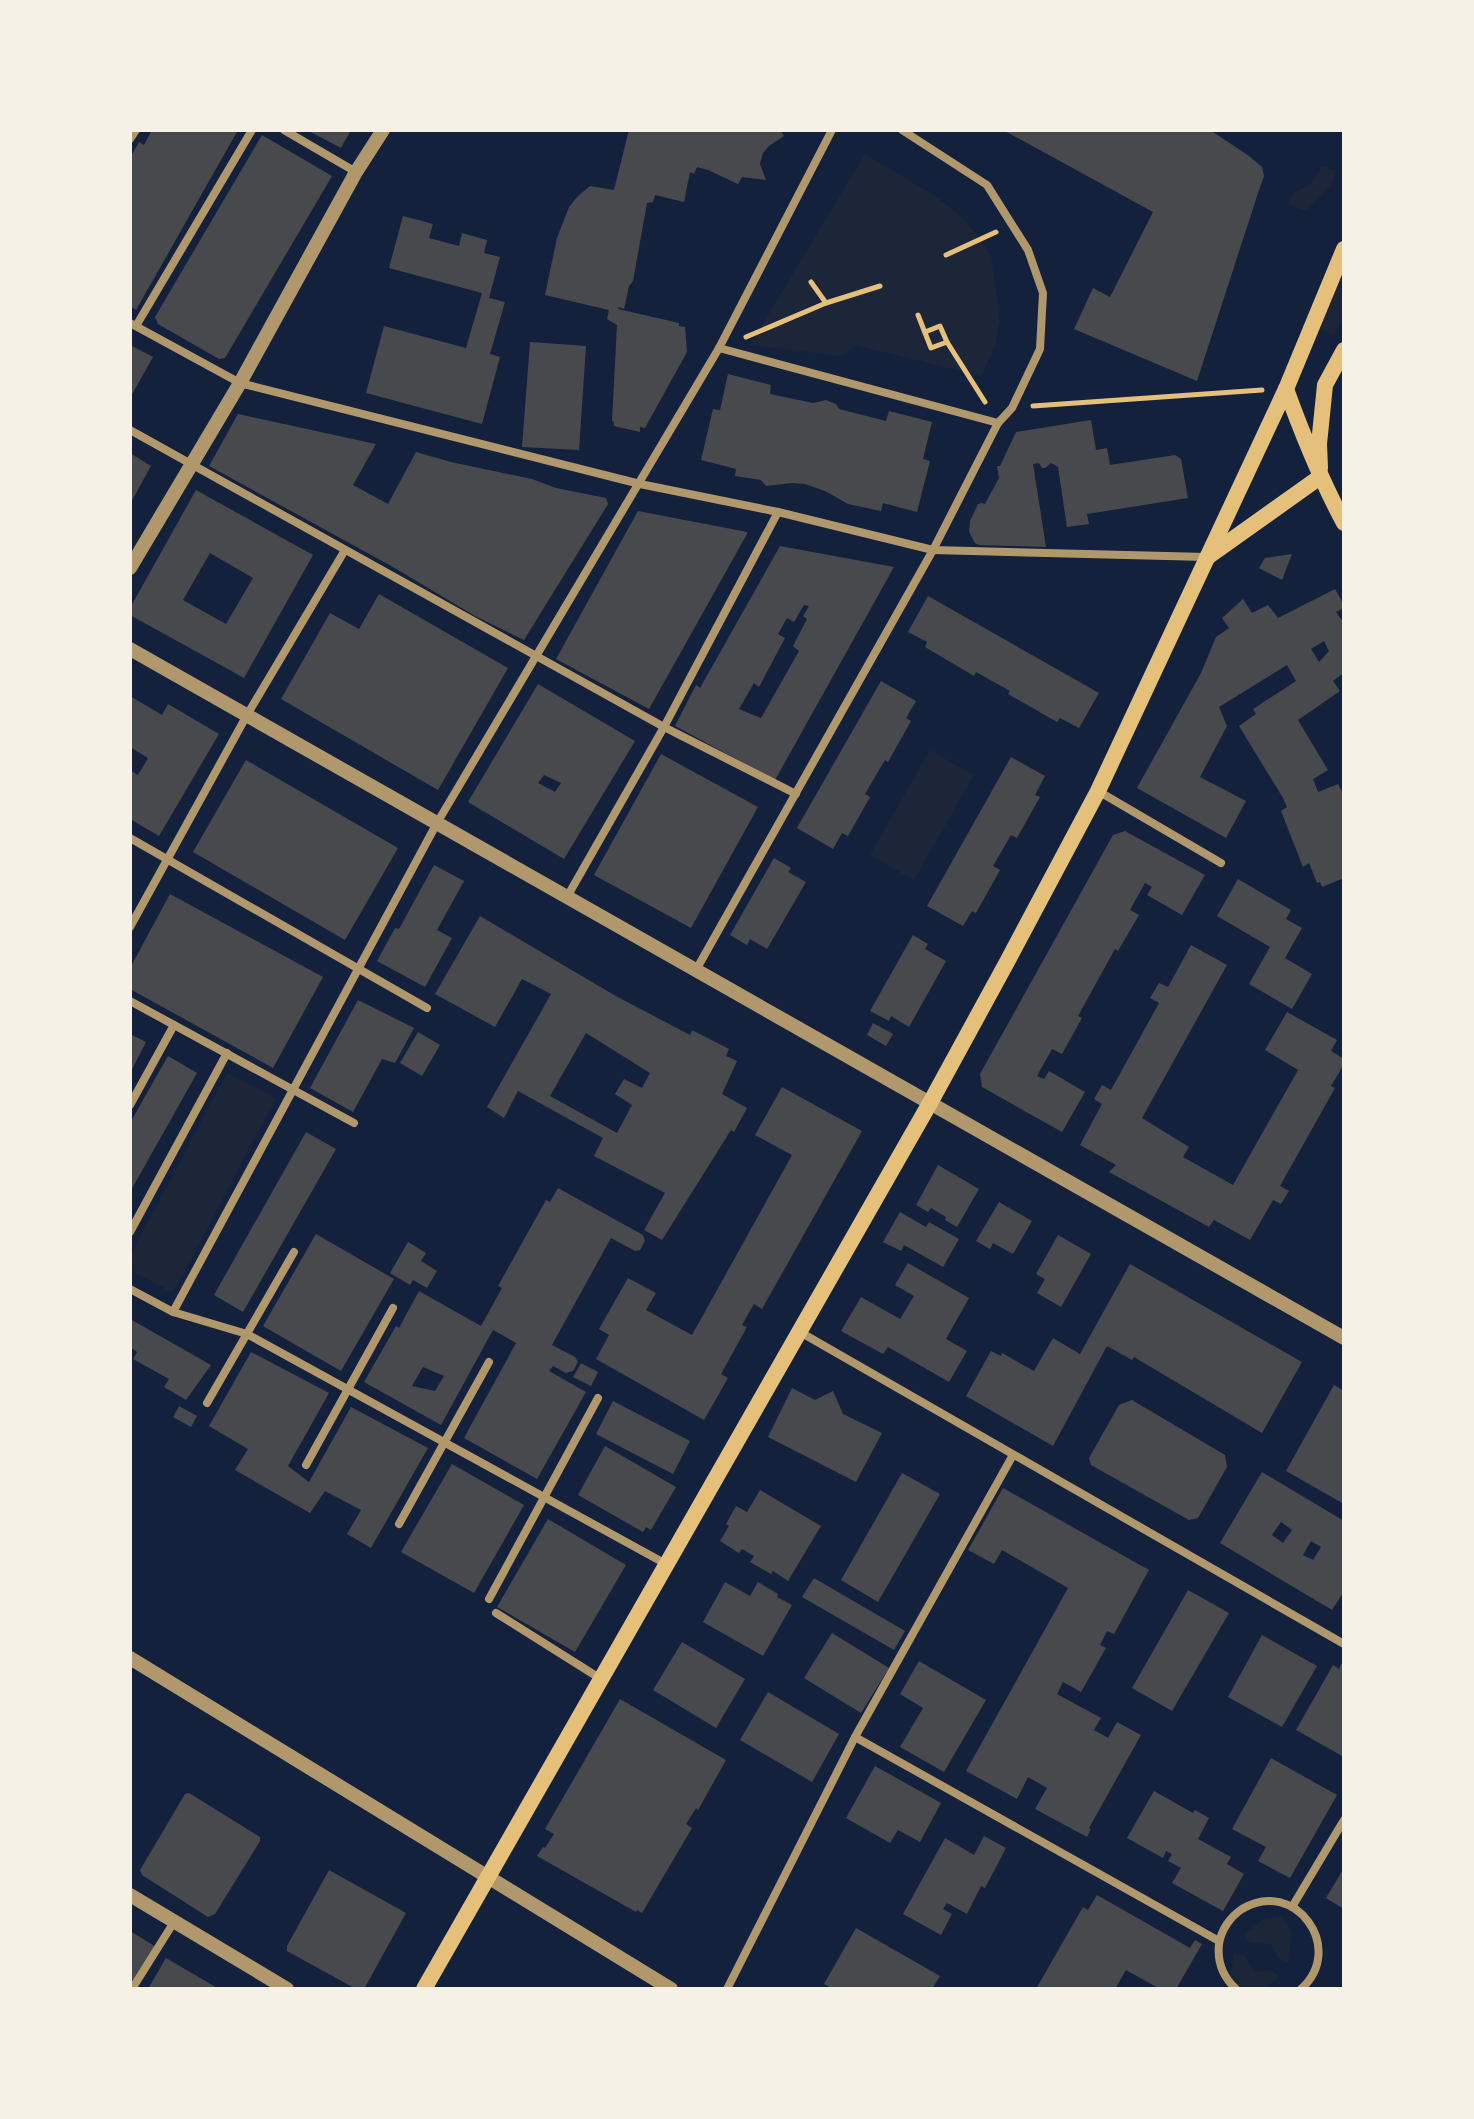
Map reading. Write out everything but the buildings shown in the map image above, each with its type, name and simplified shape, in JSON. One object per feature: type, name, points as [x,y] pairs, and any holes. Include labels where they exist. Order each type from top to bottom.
[{"type":"main road","points":[[424,1989],[930,1103],[1098,791],[1286,389],[1344,249]]},
{"type":"main road","points":[[1320,477],[1319,444],[1325,385],[1344,350]]},
{"type":"main road","points":[[1286,389],[1306,446],[1344,523]]},
{"type":"main road","points":[[1208,557],[1320,477]]},
{"type":"street","points":[[130,139],[136,130]]},
{"type":"street","points":[[252,130],[133,324],[240,383],[640,484],[778,512],[933,550],[1208,557]]},
{"type":"street","points":[[284,130],[356,172]]},
{"type":"street","points":[[130,568],[240,383],[356,172],[383,130]]},
{"type":"street","points":[[173,1312],[437,823],[719,348],[832,130]]},
{"type":"street","points":[[696,970],[933,550],[998,423],[1012,408],[1040,349],[1043,293],[1028,250],[987,185],[902,130]]},
{"type":"street","points":[[719,348],[998,423]]},
{"type":"street","points":[[130,430],[664,727],[796,794]]},
{"type":"street","points":[[567,897],[664,727],[778,512]]},
{"type":"street","points":[[130,927],[247,715],[345,550]]},
{"type":"street","points":[[130,649],[1344,1338]]},
{"type":"street","points":[[1098,791],[1221,863]]},
{"type":"street","points":[[130,838],[427,1008]]},
{"type":"street","points":[[130,1001],[354,1123]]},
{"type":"street","points":[[130,1105],[174,1025]]},
{"type":"street","points":[[130,1232],[227,1053]]},
{"type":"street","points":[[207,1403],[294,1252]]},
{"type":"street","points":[[130,1289],[173,1312],[247,1334],[666,1564]]},
{"type":"street","points":[[306,1465],[393,1308]]},
{"type":"street","points":[[799,1332],[1344,1644]]},
{"type":"street","points":[[399,1524],[489,1362]]},
{"type":"street","points":[[489,1599],[598,1398]]},
{"type":"street","points":[[727,1989],[855,1737],[1013,1455]]},
{"type":"street","points":[[496,1613],[601,1679]]},
{"type":"street","points":[[130,1658],[671,1989]]},
{"type":"street","points":[[855,1737],[1219,1941]]},
{"type":"street","points":[[1292,1907],[1344,1820]]},
{"type":"street","points":[[130,1895],[276,1986]]},
{"type":"street","points":[[1236,1989],[1223,1973],[1219,1941],[1234,1914],[1262,1902],[1277,1902],[1292,1907],[1304,1915],[1313,1927],[1319,1956],[1316,1970],[1305,1986],[1318,1989]]},
{"type":"street","points":[[132,1989],[174,1922]]},
{"type":"path","points":[[946,255],[1011,225]]},
{"type":"path","points":[[811,282],[826,303]]},
{"type":"path","points":[[719,348],[826,303],[880,286]]},
{"type":"path","points":[[918,315],[931,348],[947,342]]},
{"type":"path","points":[[925,332],[940,326],[998,423]]},
{"type":"path","points":[[1012,408],[1286,389]]},
{"type":"shaded area","points":[[865,154],[937,197],[966,221],[991,255],[1000,321],[995,346],[981,376],[855,345],[841,356],[750,345]]},
{"type":"shaded area","points":[[1321,166],[1336,171],[1331,186],[1306,211],[1288,205],[1293,192],[1311,183]]},
{"type":"shaded area","points":[[1344,273],[1344,315],[1334,335],[1317,327]]},
{"type":"shaded area","points":[[930,750],[974,775],[914,880],[870,855]]},
{"type":"shaded area","points":[[227,1073],[276,1098],[173,1293],[130,1270],[130,1256]]},
{"type":"shaded area","points":[[1282,1916],[1292,1933],[1288,1963],[1278,1958],[1271,1944],[1250,1943],[1244,1935],[1264,1919]]},
{"type":"shaded area","points":[[1234,1954],[1244,1955],[1255,1972],[1271,1970],[1280,1976],[1265,1989],[1235,1989],[1230,1979]]}]
